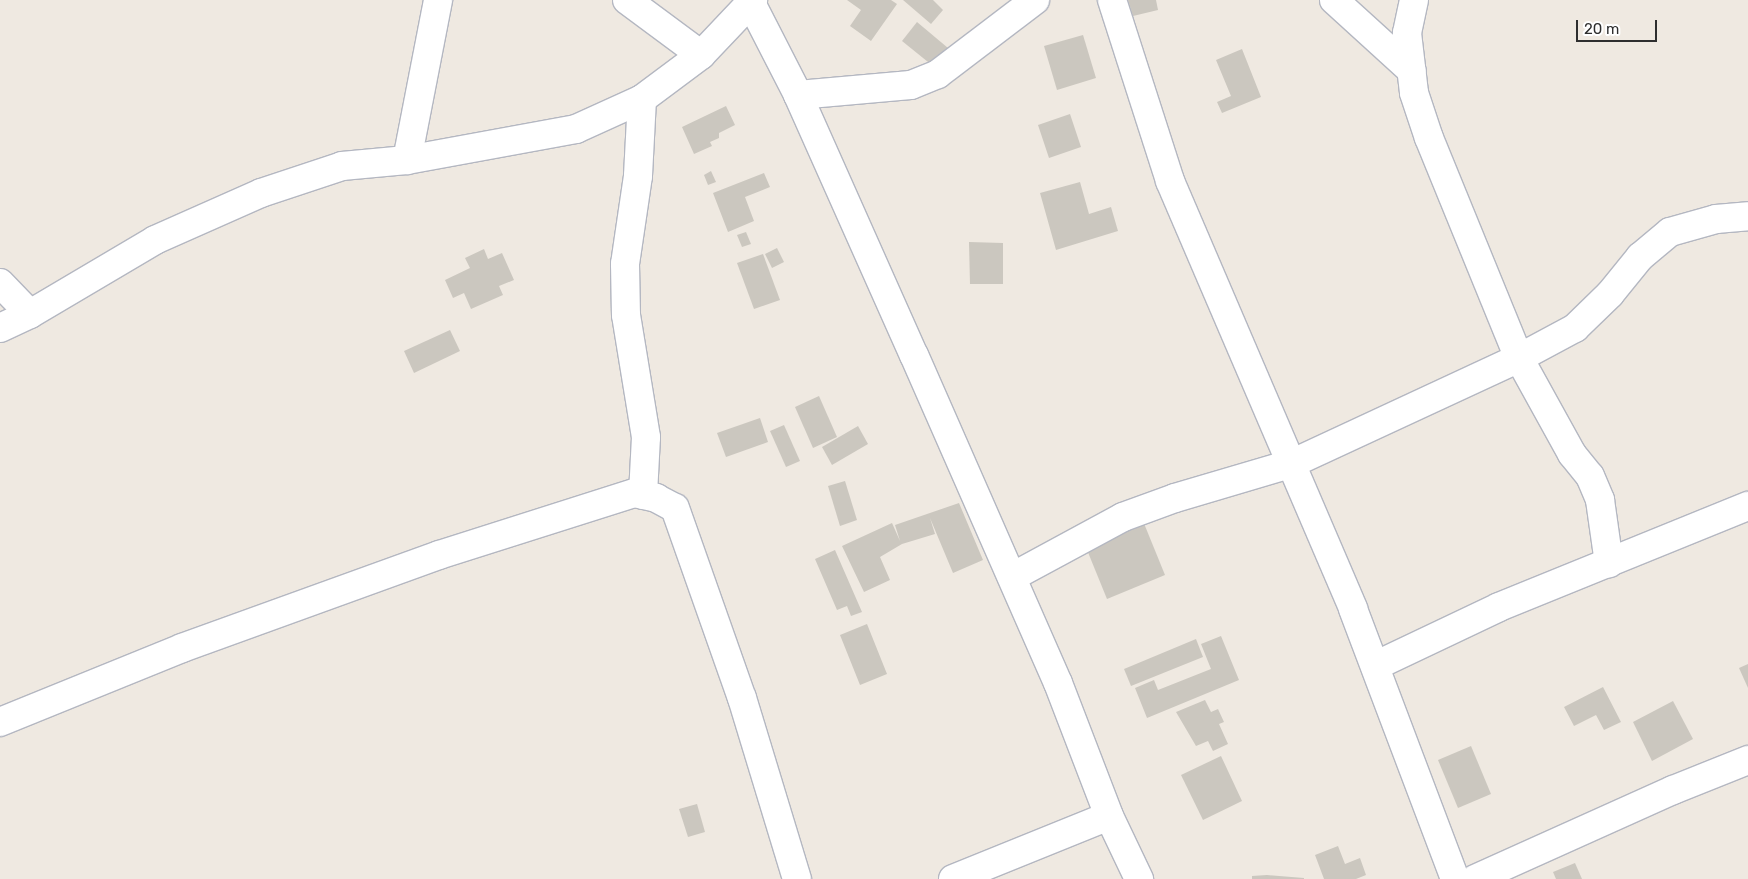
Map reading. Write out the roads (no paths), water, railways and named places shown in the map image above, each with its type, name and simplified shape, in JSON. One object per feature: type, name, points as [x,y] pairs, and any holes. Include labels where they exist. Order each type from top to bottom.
[{"type":"street","points":[[407,160],[438,0]]},
{"type":"street","points":[[627,0],[701,55]]},
{"type":"street","points":[[798,95],[910,85],[938,74],[1035,0]]},
{"type":"street","points":[[1112,0],[1170,181],[1293,463],[1375,666],[1455,879]]},
{"type":"street","points":[[1334,0],[1412,71]]},
{"type":"street","points":[[1414,0],[1407,33],[1414,93],[1429,138],[1519,358],[1572,454],[1590,476],[1600,500],[1609,563]]},
{"type":"street","points":[[0,328],[30,314],[155,240],[261,193],[342,166],[407,160],[576,129],[642,99],[701,55],[752,2],[798,95],[1012,577],[1058,683],[1110,816],[1139,879]]},
{"type":"street","points":[[642,99],[638,176],[625,264],[626,315],[646,437],[644,495]]},
{"type":"street","points":[[1012,577],[1122,517],[1175,498],[1293,463],[1519,358],[1576,328],[1610,294],[1640,257],[1670,232],[1716,218],[1748,216]]},
{"type":"street","points":[[0,282],[30,314]]},
{"type":"street","points":[[0,722],[182,648],[440,555],[635,493],[656,498],[674,508],[742,698],[797,879]]},
{"type":"street","points":[[1375,666],[1499,607],[1748,506]]},
{"type":"street","points":[[1475,879],[1673,790],[1748,760]]},
{"type":"street","points":[[953,879],[1110,816]]}]
